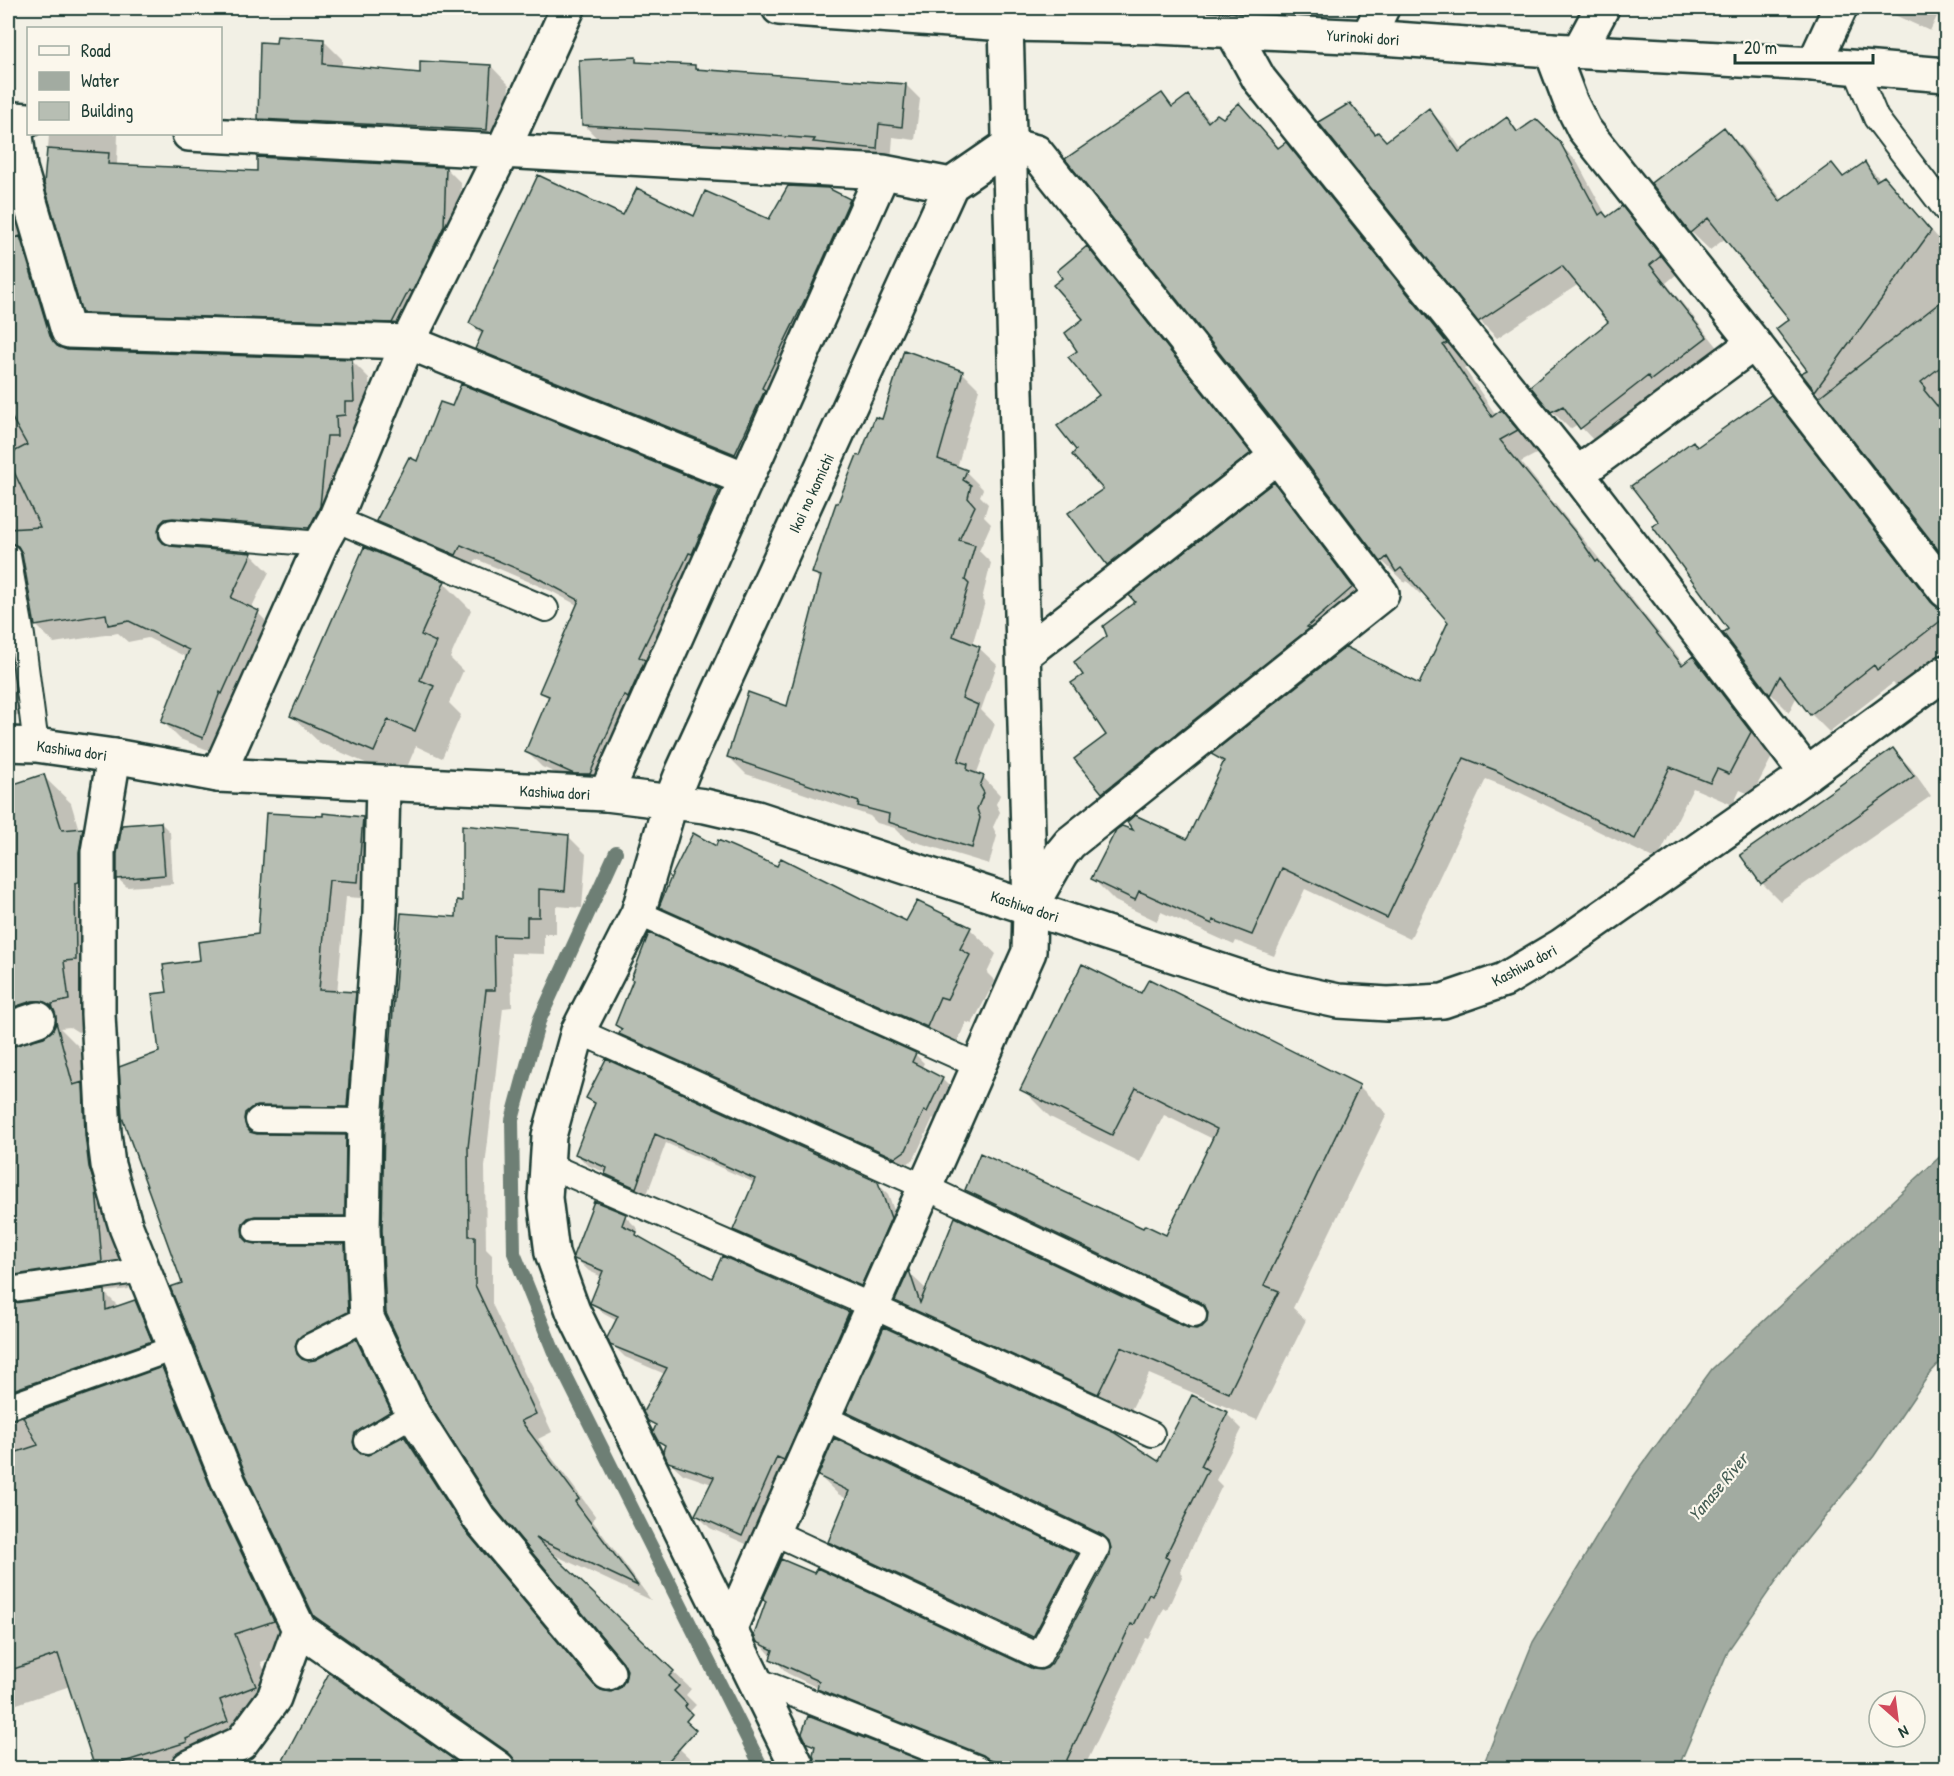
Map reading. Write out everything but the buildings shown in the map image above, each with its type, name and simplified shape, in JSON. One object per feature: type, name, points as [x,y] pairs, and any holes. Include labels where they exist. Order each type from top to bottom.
[{"type":"street","points":[[218,775],[328,531],[408,342],[503,150],[568,8]]},
{"type":"street","name":"Yurinoki dori","points":[[779,8],[1160,17],[1232,30],[1814,64],[1947,75]]},
{"type":"street","points":[[1368,38],[1382,8]]},
{"type":"street","points":[[1602,8],[1565,51],[1571,103],[1584,129],[1947,591]]},
{"type":"street","points":[[1814,64],[1840,8]]},
{"type":"street","points":[[729,1630],[1029,952],[1024,654],[1009,145],[1009,13]]},
{"type":"street","points":[[1232,30],[1259,79],[1577,474],[1807,774]]},
{"type":"street","points":[[27,120],[14,119],[20,168],[68,331],[408,342],[746,479]]},
{"type":"street","points":[[202,135],[883,172],[951,185],[1009,145],[1036,152],[1277,456],[1382,594],[1070,843],[1061,854],[1030,908]]},
{"type":"street","points":[[606,795],[883,172]]},
{"type":"street","name":"Ikoi no komichi","points":[[798,1768],[573,1311],[552,1253],[545,1198],[549,1136],[578,1031],[638,914],[671,801],[951,185]]},
{"type":"street","points":[[1577,474],[1754,343]]},
{"type":"street","points":[[1024,654],[1277,456]]},
{"type":"street","name":"Kashiwa dori","points":[[22,744],[114,756],[218,775],[606,795],[705,806],[757,818],[1264,985],[1338,1001],[1388,1004],[1443,1001],[1504,980],[1561,946],[1807,774],[1947,672]]},
{"type":"street","points":[[114,756],[98,852],[98,1014],[104,1133],[108,1165],[126,1227],[229,1483],[299,1629],[498,1768]]},
{"type":"street","points":[[384,784],[380,914],[365,1121],[363,1230],[367,1318],[413,1414],[479,1518],[608,1673]]},
{"type":"street","points":[[8,1029],[38,1019]]},
{"type":"street","points":[[188,1768],[242,1743],[274,1698],[299,1629]]},
{"type":"lane","points":[[1855,67],[1876,118],[1947,210]]},
{"type":"lane","points":[[172,532],[328,531],[546,609]]},
{"type":"lane","points":[[8,556],[22,636],[22,744]]},
{"type":"lane","points":[[638,914],[979,1066]]},
{"type":"lane","points":[[578,1031],[925,1187],[1194,1315]]},
{"type":"lane","points":[[258,1120],[365,1121]]},
{"type":"lane","points":[[548,1165],[872,1306],[1152,1434]]},
{"type":"lane","points":[[256,1230],[363,1230]]},
{"type":"lane","points":[[8,1290],[144,1270]]},
{"type":"lane","points":[[309,1347],[367,1318]]},
{"type":"lane","points":[[8,1407],[174,1348]]},
{"type":"lane","points":[[366,1441],[413,1414]]},
{"type":"lane","points":[[773,1532],[1039,1656],[1097,1548],[824,1417]]},
{"type":"lane","points":[[754,1679],[978,1768]]},
{"type":"water","name":"Yanase River","points":[[1946,1151],[1946,1356],[1930,1373],[1874,1456],[1792,1558],[1729,1649],[1678,1768],[1482,1768],[1533,1642],[1631,1480],[1712,1369]]},
{"type":"waterway","points":[[616,852],[539,1021],[512,1120],[514,1253],[553,1350],[762,1768]]}]
